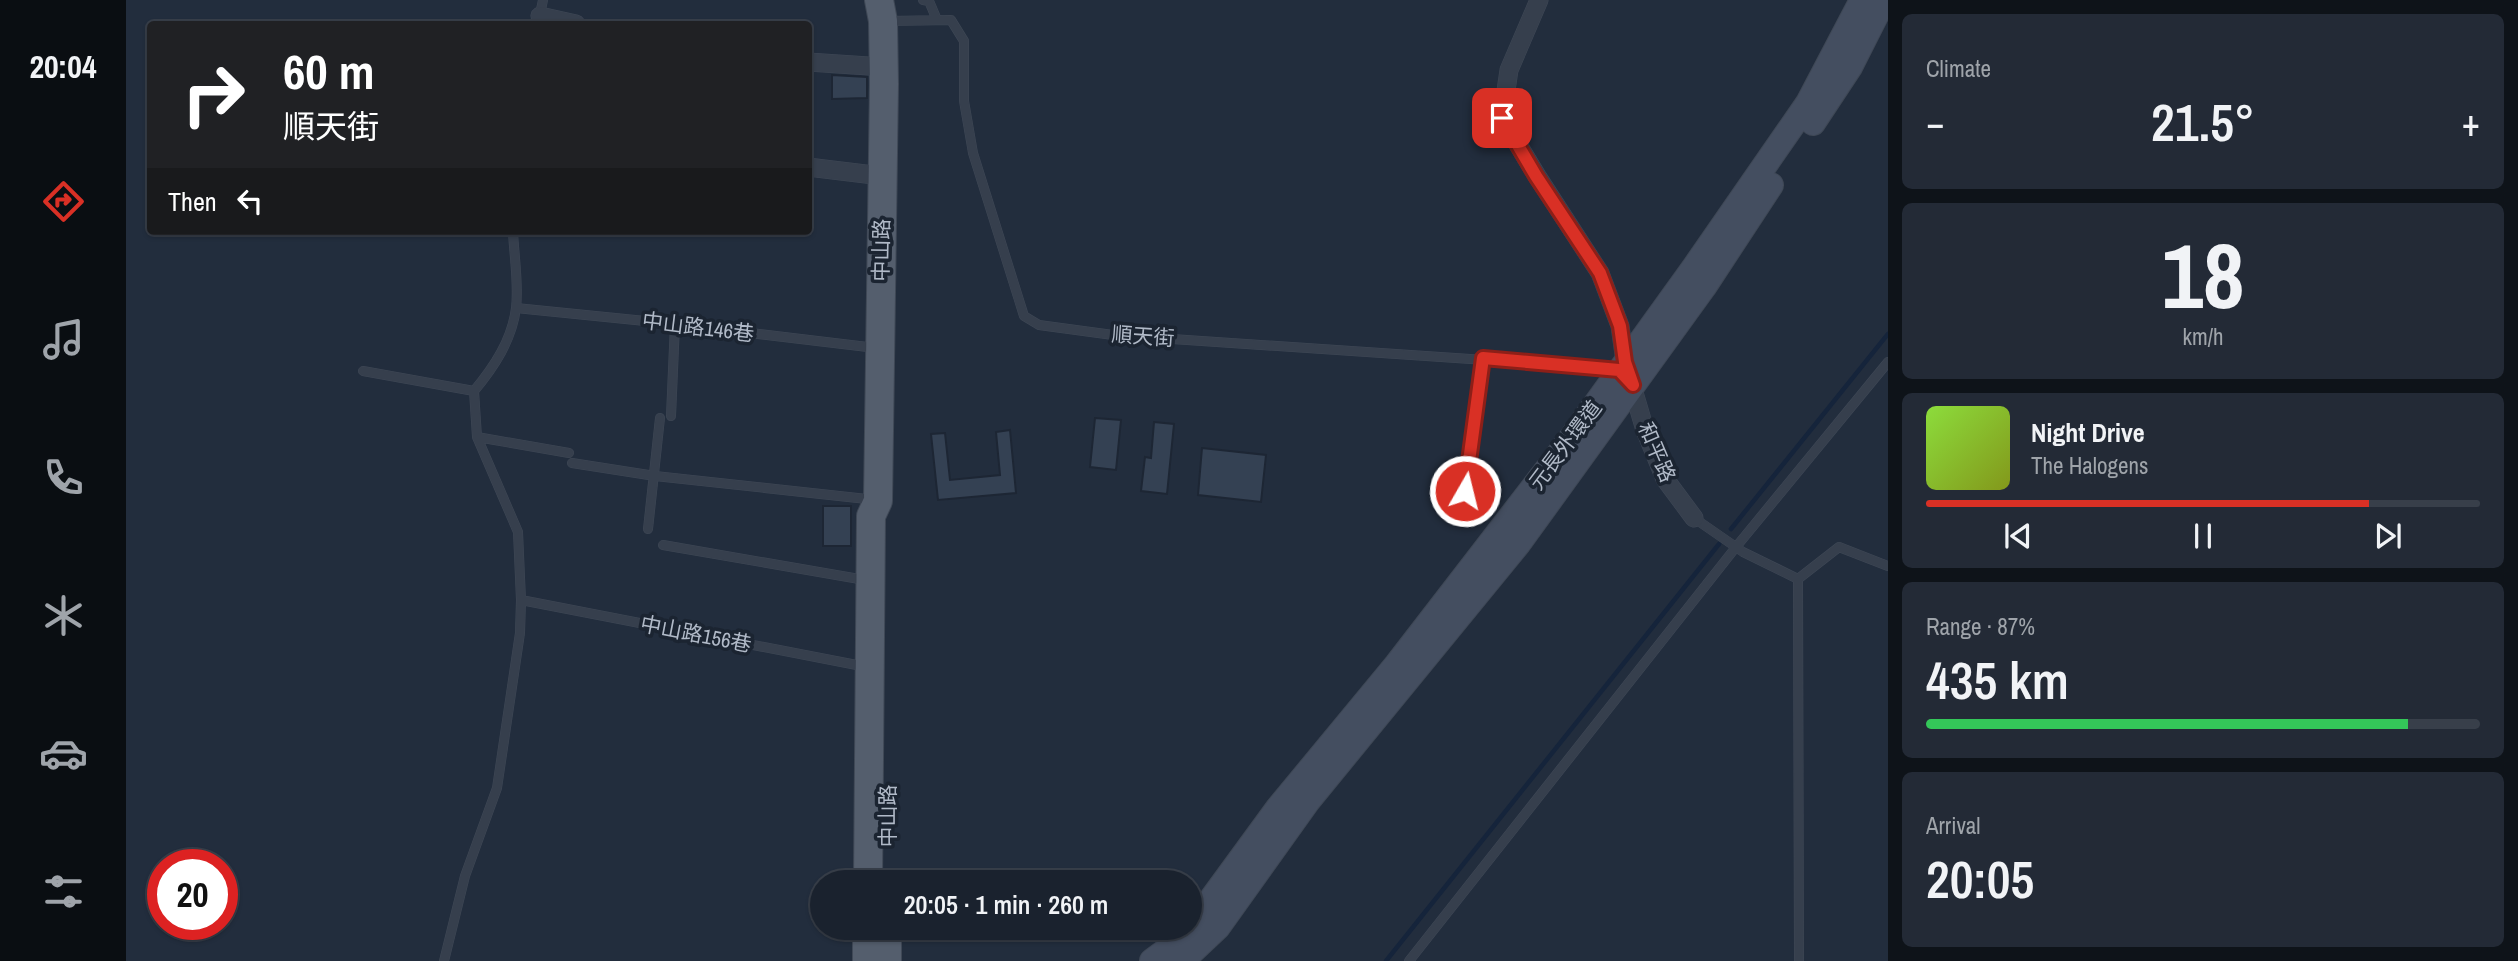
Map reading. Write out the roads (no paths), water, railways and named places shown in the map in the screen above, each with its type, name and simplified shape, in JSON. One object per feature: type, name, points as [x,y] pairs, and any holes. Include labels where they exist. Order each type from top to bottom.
[{"type":"main road","name":"中山路","points":[[868,870],[871,516],[878,500],[884,66],[881,10]]},
{"type":"main road","name":"中山路","points":[[878,500],[887,515],[887,870]]},
{"type":"main road","points":[[867,940],[867,961]]},
{"type":"main road","points":[[887,940],[887,961]]},
{"type":"street","name":"和平路","points":[[1539,0],[1509,70],[1502,118],[1536,176],[1600,273],[1620,326],[1626,372],[1645,430],[1665,479],[1693,518]]},
{"type":"street","name":"元長外環道","points":[[1182,961],[1218,927],[1308,802],[1519,543],[1695,266],[1808,103],[1861,0]]},
{"type":"street","name":"元長外環道","points":[[1152,961],[1183,938],[1278,808],[1398,664],[1569,441],[1626,372],[1703,287],[1850,67],[1884,0]]},
{"type":"street","points":[[540,13],[566,21]]},
{"type":"street","points":[[812,62],[884,66]]},
{"type":"street","points":[[812,167],[882,176]]},
{"type":"lane","points":[[928,0],[937,20]]},
{"type":"lane","points":[[881,10],[937,20]]},
{"type":"lane","name":"順天街","points":[[937,20],[951,20],[964,41],[964,101],[974,153],[1024,316],[1039,325],[1113,334],[1483,358],[1626,372]]},
{"type":"lane","points":[[444,961],[465,876],[497,788],[520,633],[518,532],[477,438],[474,391],[495,365],[516,308],[513,235]]},
{"type":"lane","name":"中山路146巷","points":[[516,308],[879,349]]},
{"type":"lane","points":[[671,416],[675,324]]},
{"type":"lane","points":[[1461,518],[1483,358]]},
{"type":"lane","points":[[1409,961],[1736,547],[1888,362]]},
{"type":"lane","points":[[363,370],[474,391]]},
{"type":"lane","points":[[648,529],[660,418]]},
{"type":"lane","points":[[477,438],[569,453]]},
{"type":"lane","points":[[572,463],[655,476],[878,500]]},
{"type":"lane","points":[[1693,518],[1736,547],[1798,579]]},
{"type":"lane","points":[[663,545],[871,580]]},
{"type":"lane","points":[[1798,579],[1839,547],[1888,566]]},
{"type":"lane","points":[[1798,579],[1799,961]]},
{"type":"lane","name":"中山路156巷","points":[[521,600],[870,667]]},
{"type":"waterway","points":[[1731,529],[1888,334]]},
{"type":"waterway","points":[[1386,961],[1719,544]]}]
